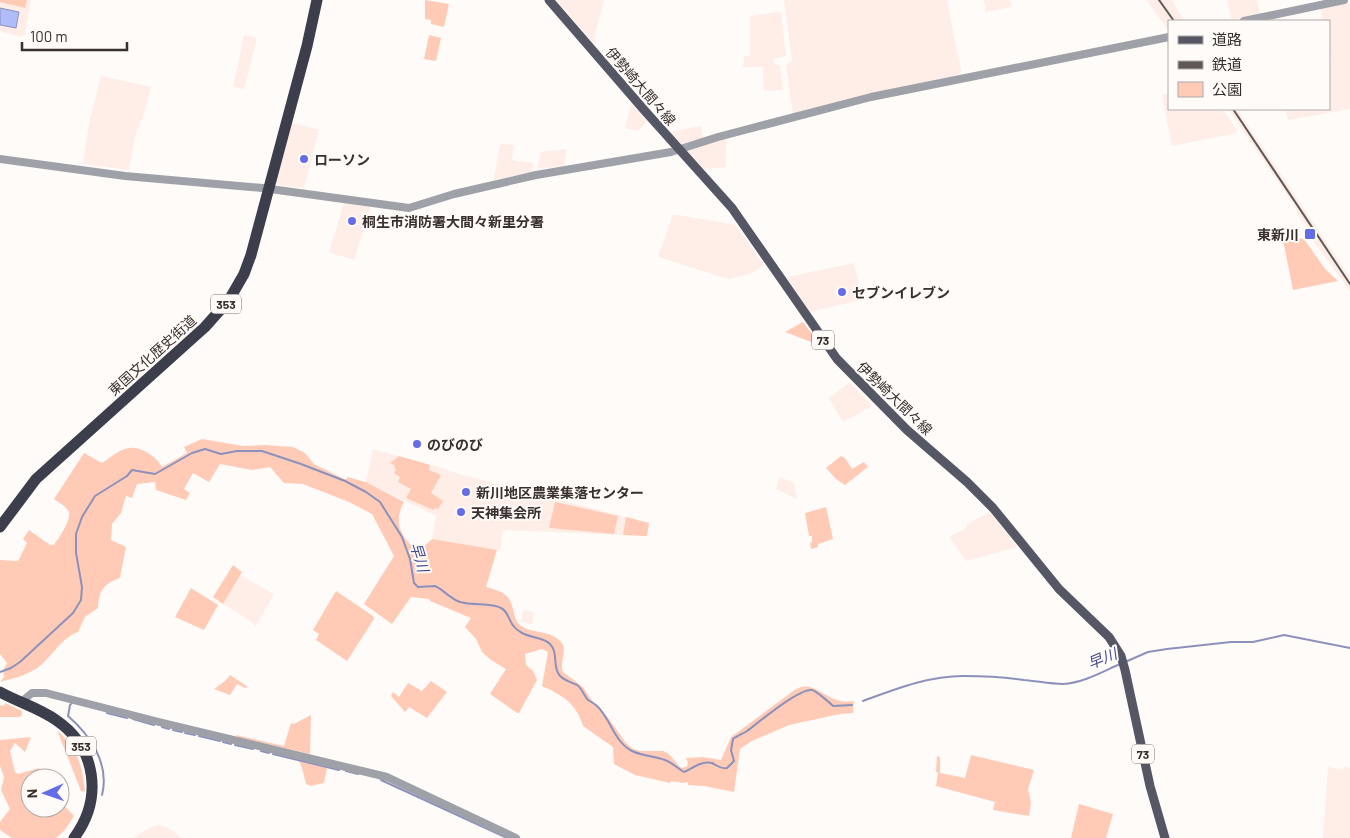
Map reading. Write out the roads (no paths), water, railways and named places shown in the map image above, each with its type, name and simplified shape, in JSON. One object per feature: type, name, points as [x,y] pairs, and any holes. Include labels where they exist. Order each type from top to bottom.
[{"type":"highway","name":"東国文化歴史街道","points":[[0,527],[36,479],[205,328],[219,314],[234,292],[247,265],[259,229],[307,46],[317,0]]},
{"type":"highway","name":"353","points":[[0,692],[54,718],[78,741],[86,755],[91,776],[92,798],[86,818],[74,838]]},
{"type":"main road","name":"伊勢崎大間々線","points":[[549,0],[732,208],[837,359],[907,430],[980,494],[1059,589],[1109,637],[1122,658],[1150,786],[1165,838]]},
{"type":"street","points":[[1249,20],[1344,0]]},
{"type":"street","points":[[0,159],[125,176],[269,189],[409,208],[454,194],[536,175],[651,156],[871,97],[1168,37]]},
{"type":"street","points":[[24,704],[32,693],[46,692],[159,722],[380,775],[516,838]]},
{"type":"water","points":[[0,8],[19,12],[16,28],[0,25]]},
{"type":"waterway","name":"早川","points":[[0,672],[20,662],[73,613],[81,600],[82,587],[76,553],[76,534],[82,517],[95,496],[127,476],[132,470],[155,474],[192,453],[205,449],[221,454],[237,451],[262,451],[345,481],[380,502],[402,537],[410,559],[414,583],[418,587],[435,586],[460,602],[497,606],[504,610],[517,630],[547,642],[554,651],[559,675],[579,686],[588,700],[602,711],[621,742],[632,751],[665,760],[684,772],[697,765],[709,762],[721,768],[727,768],[734,761],[731,750],[733,739],[798,694],[812,690],[833,706],[852,705]]},
{"type":"waterway","name":"早川","points":[[1125,662],[1148,652],[1231,642],[1253,642],[1284,635],[1350,648]]},
{"type":"waterway","name":"早川","points":[[863,701],[912,684],[937,678],[986,676],[1063,684],[1085,679],[1120,664]]},
{"type":"waterway","points":[[72,703],[68,716],[91,741],[101,761],[104,783],[102,795]]},
{"type":"waterway","points":[[107,713],[127,718]]},
{"type":"waterway","points":[[133,719],[154,725]]},
{"type":"waterway","points":[[162,727],[169,729]]},
{"type":"waterway","points":[[173,730],[182,732]]},
{"type":"waterway","points":[[185,733],[195,735]]},
{"type":"waterway","points":[[199,736],[220,741]]},
{"type":"waterway","points":[[223,742],[231,744]]},
{"type":"waterway","points":[[235,745],[253,749]]},
{"type":"waterway","points":[[261,751],[269,753]]},
{"type":"waterway","points":[[273,754],[339,770]]},
{"type":"waterway","points":[[346,771],[358,774]]},
{"type":"waterway","points":[[381,780],[507,838]]},
{"type":"railway","points":[[1159,0],[1173,20]]},
{"type":"railway","points":[[1234,110],[1350,284]]},
{"type":"place","name":"ローソン","points":[[304,159]]},
{"type":"place","name":"桐生市消防署大間々新里分署","points":[[352,221]]},
{"type":"place","name":"東新川","points":[[1310,234]]},
{"type":"place","name":"セブンイレブン","points":[[842,292]]},
{"type":"place","name":"のびのび","points":[[417,444]]},
{"type":"place","name":"新川地区農業集落センター","points":[[466,492]]},
{"type":"place","name":"天神集会所","points":[[461,512]]}]
